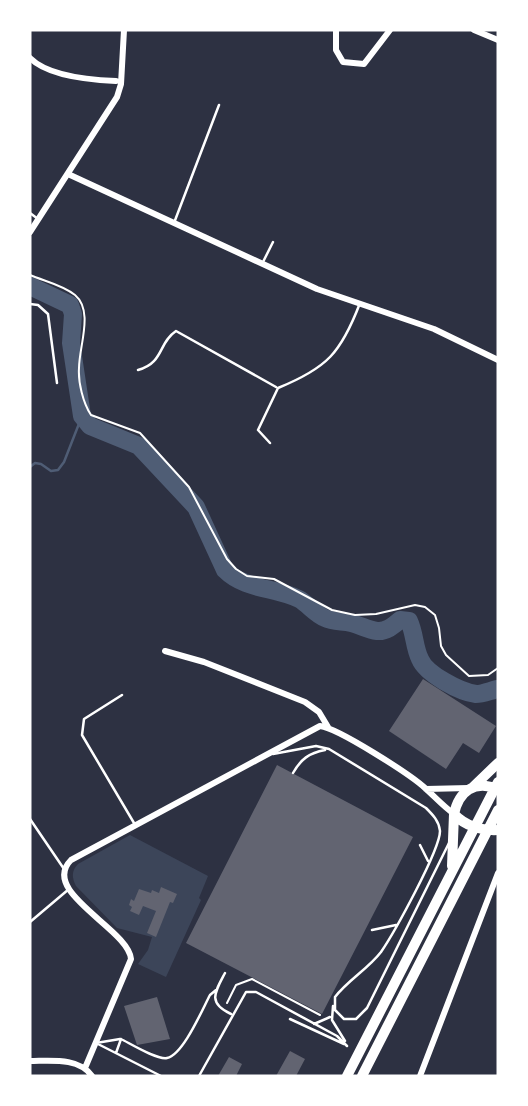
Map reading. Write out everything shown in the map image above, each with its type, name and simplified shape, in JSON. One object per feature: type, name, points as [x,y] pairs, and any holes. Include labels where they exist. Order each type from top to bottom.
[{"type":"highway","points":[[451,872],[457,799],[498,763]]},
{"type":"highway","points":[[347,1076],[497,786],[472,788]]},
{"type":"highway","points":[[362,1076],[475,855],[495,831],[498,810]]},
{"type":"highway","points":[[454,814],[462,822],[474,827],[495,831]]},
{"type":"street","points":[[30,232],[117,97],[121,84],[124,30]]},
{"type":"street","points":[[336,30],[336,50],[343,62],[364,64],[390,30]]},
{"type":"street","points":[[474,30],[498,40]]},
{"type":"street","points":[[30,58],[47,69],[96,80],[116,81]]},
{"type":"street","points":[[68,174],[317,289],[434,328],[498,360]]},
{"type":"street","points":[[165,651],[204,662],[305,702],[319,712],[328,727]]},
{"type":"street","points":[[85,1068],[128,970],[131,954],[125,943],[69,889],[64,869],[71,860],[267,756],[313,728],[328,727],[354,740],[426,789],[436,801],[454,814]]},
{"type":"street","points":[[426,789],[472,788]]},
{"type":"street","points":[[420,1076],[498,873]]},
{"type":"street","points":[[30,1061],[62,1062],[85,1068],[92,1076]]},
{"type":"lane","points":[[174,223],[219,105]]},
{"type":"lane","points":[[30,213],[38,219]]},
{"type":"lane","points":[[262,264],[273,242]]},
{"type":"lane","points":[[270,443],[258,430],[278,388],[299,379],[330,357],[347,335],[360,303]]},
{"type":"lane","points":[[30,304],[38,305],[48,314],[57,383]]},
{"type":"lane","points":[[138,370],[148,367],[157,359],[170,334],[176,331],[278,388]]},
{"type":"lane","points":[[122,695],[84,719],[82,735],[136,826]]},
{"type":"lane","points":[[267,756],[316,746],[329,749],[426,808],[440,827],[439,839],[428,864],[380,953],[335,997],[331,1016],[347,1046]]},
{"type":"lane","points":[[293,773],[300,760],[329,749]]},
{"type":"lane","points":[[30,819],[64,869]]},
{"type":"lane","points":[[334,1005],[338,1015],[351,1020],[361,1016],[367,1008],[453,834]]},
{"type":"lane","points":[[420,845],[428,864]]},
{"type":"lane","points":[[30,915],[32,920],[69,889]]},
{"type":"lane","points":[[372,930],[396,925]]},
{"type":"lane","points":[[96,1043],[121,1039],[157,1056],[165,1058],[174,1055],[225,972]]},
{"type":"lane","points":[[216,990],[216,1004],[232,1014]]},
{"type":"lane","points":[[199,1076],[241,996],[250,991],[337,1036],[350,1050]]},
{"type":"lane","points":[[314,1024],[331,1016]]},
{"type":"lane","points":[[290,1019],[347,1046]]},
{"type":"lane","points":[[116,1053],[121,1039]]},
{"type":"lane","points":[[96,1043],[161,1076]]},
{"type":"path","points":[[30,275],[72,292],[82,304],[85,316],[79,370],[91,415],[140,433],[189,487],[227,559],[236,569],[247,576],[274,579],[332,610],[355,615],[376,614],[415,605],[425,607],[435,615],[441,646],[469,676],[488,675],[498,668]]},
{"type":"shaded area","points":[[130,835],[208,876],[199,898],[201,900],[166,977],[138,964],[148,950],[152,937],[117,928],[76,886],[74,880],[73,872],[78,864]]},
{"type":"building","points":[[423,679],[496,726],[479,753],[463,743],[446,769],[389,731]]},
{"type":"building","points":[[277,765],[413,837],[322,1014],[186,943]]},
{"type":"building","points":[[161,887],[177,894],[173,903],[170,902],[156,937],[147,933],[156,911],[143,906],[139,915],[130,911],[132,907],[129,905],[131,899],[134,901],[139,889],[159,893]]},
{"type":"building","points":[[157,997],[170,1039],[137,1045],[124,1006]]},
{"type":"building","points":[[290,1051],[305,1059],[296,1076],[276,1076]]},
{"type":"building","points":[[229,1057],[242,1064],[236,1076],[218,1076]]},
{"type":"waterway","points":[[30,286],[70,305],[73,314],[71,343],[82,416],[90,426],[139,446],[196,507],[225,570],[251,585],[299,599],[318,614],[331,620],[380,631],[400,620],[409,621],[420,659],[429,671],[469,693],[498,689]]},
{"type":"waterway","points":[[30,467],[35,463],[51,471],[58,470],[64,462],[82,416]]}]
